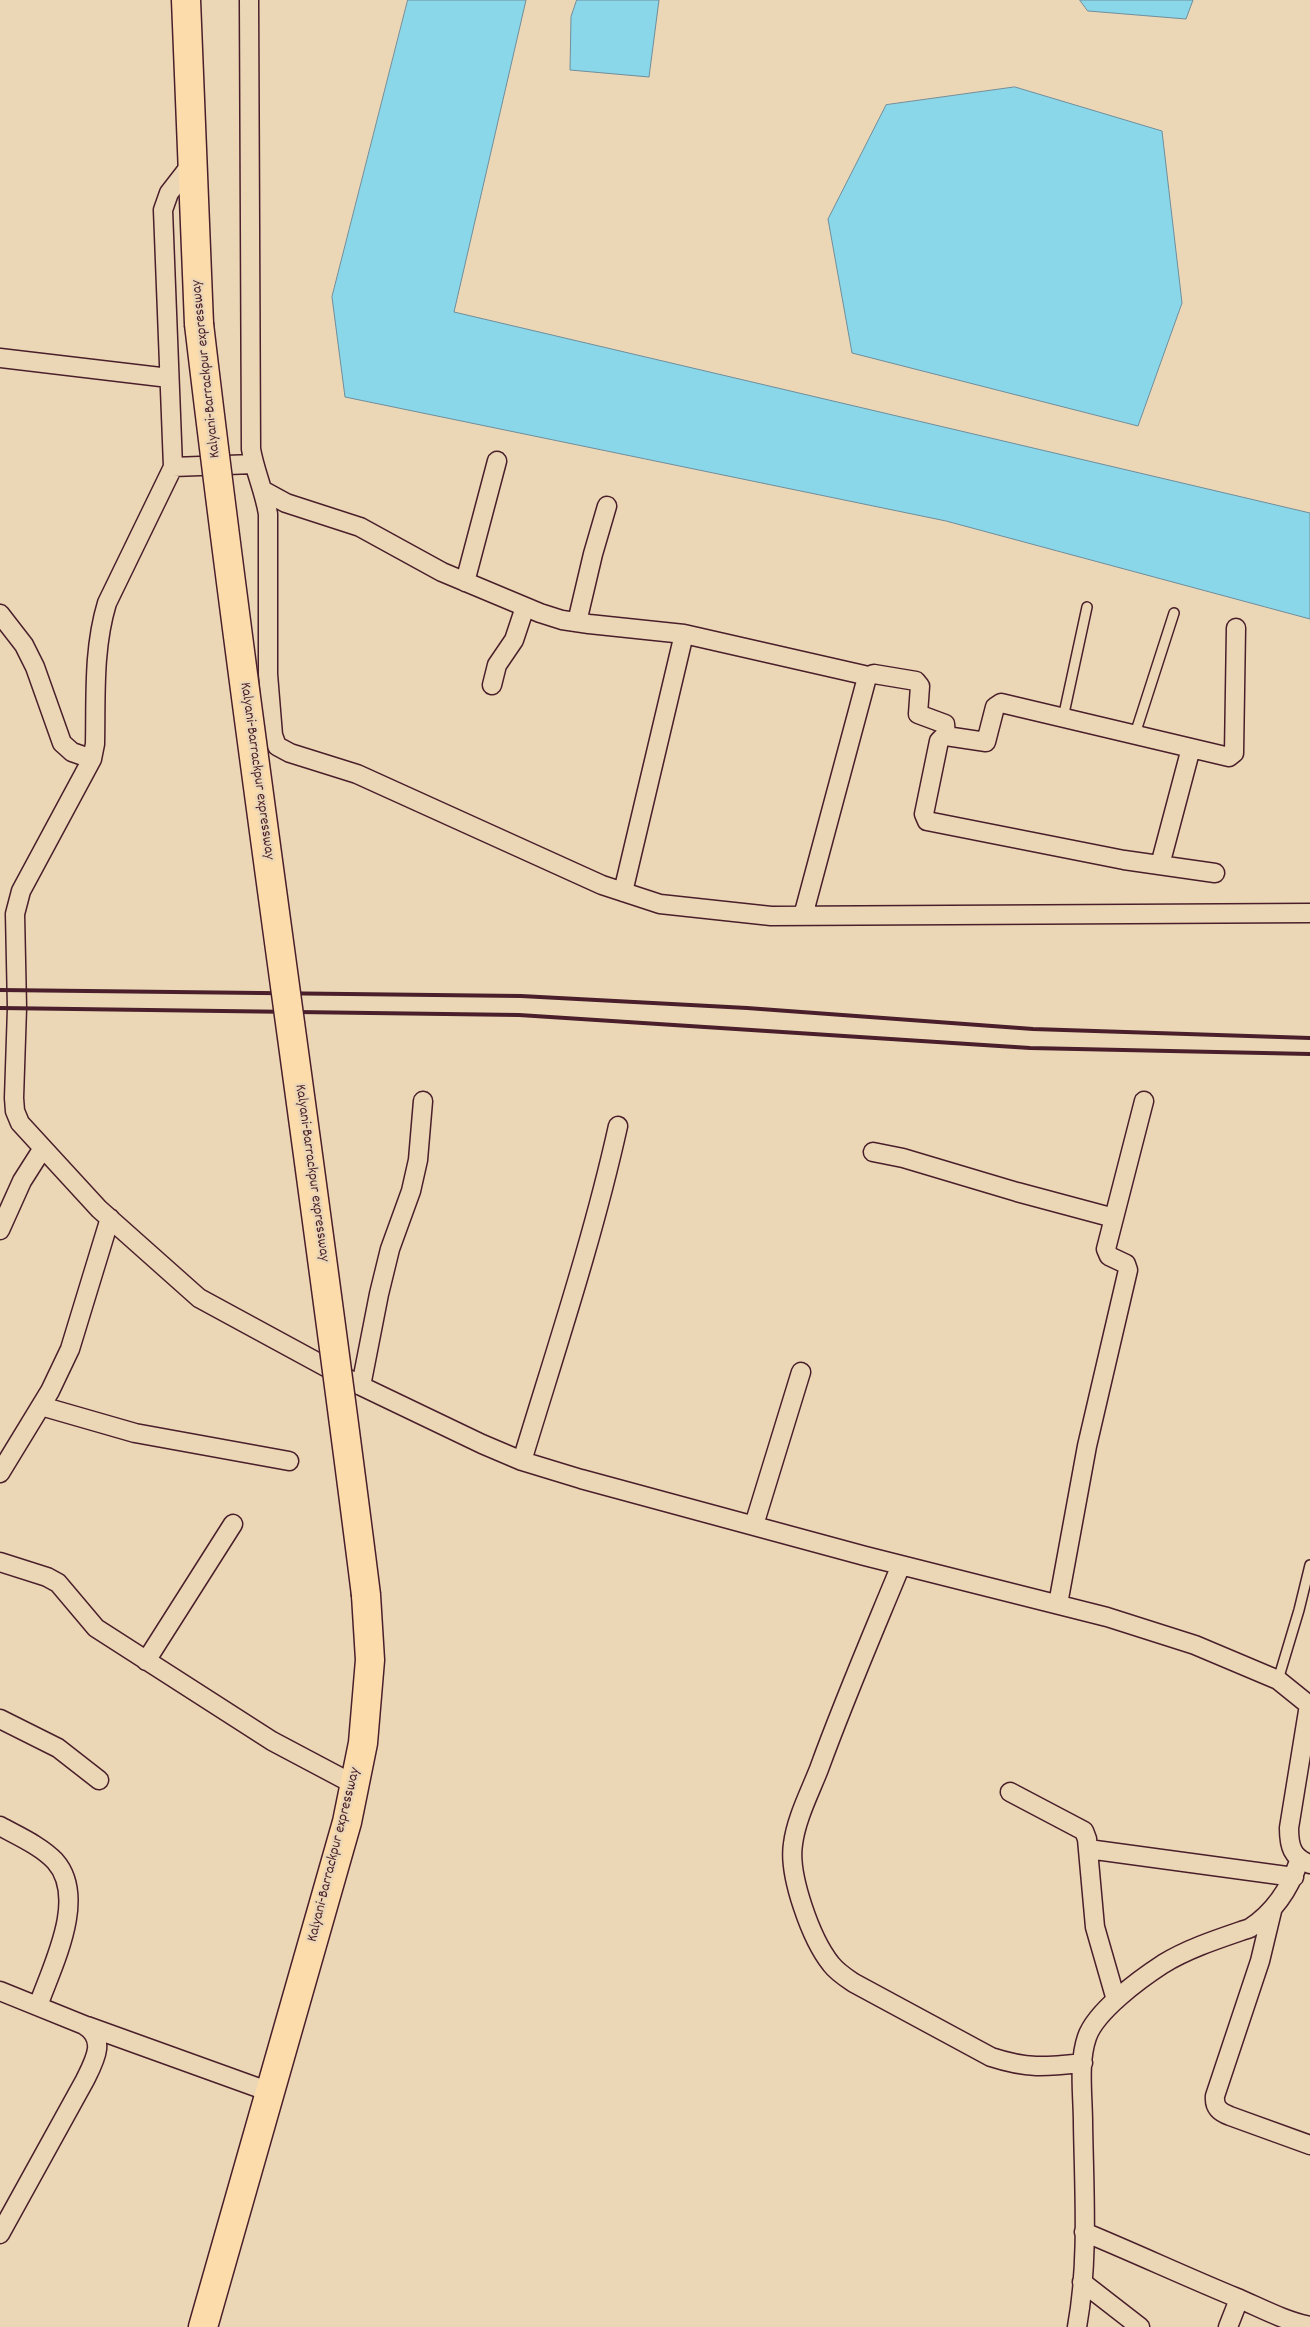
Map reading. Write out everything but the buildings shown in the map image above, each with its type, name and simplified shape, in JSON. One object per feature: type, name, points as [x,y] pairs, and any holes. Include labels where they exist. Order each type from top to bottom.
[{"type":"highway","name":"Kalyani-Barrackpur expressway","points":[[186,0],[199,324],[238,644],[339,1376],[366,1594],[370,1660],[363,1743],[347,1822],[203,2327]]},
{"type":"street","points":[[250,0],[251,439],[254,464],[264,491],[268,514],[268,674],[273,735],[277,746],[290,753],[357,774],[602,885],[660,904],[771,916],[1310,913]]},
{"type":"street","points":[[193,162],[169,193],[163,210],[173,467],[107,604],[101,624],[98,642],[95,744],[92,759],[21,891],[16,914],[17,1008],[7,1097],[20,1123],[110,1218],[199,1298],[361,1386],[482,1444],[522,1460],[581,1479],[901,1565],[1058,1604],[1195,1645],[1278,1680],[1305,1701],[1310,1710],[1289,1828],[1289,1842],[1292,1852],[1301,1867]]},
{"type":"street","points":[[0,358],[169,378]]},
{"type":"street","points":[[465,582],[497,461]]},
{"type":"street","points":[[173,467],[254,464]]},
{"type":"street","points":[[264,491],[286,503],[360,527],[442,572],[525,607],[562,620],[684,634],[864,675],[865,677],[874,674],[916,681],[920,686],[918,714],[942,722],[946,727],[945,735],[939,741],[924,814],[927,821],[1124,860],[1215,873]]},
{"type":"street","points":[[576,622],[607,506]]},
{"type":"street","points":[[492,685],[497,665],[514,640],[525,607]]},
{"type":"street","points":[[0,614],[24,645],[32,660],[62,743],[72,752],[92,759]]},
{"type":"street","points":[[945,735],[981,743],[986,742],[996,707],[1001,703],[1229,757],[1234,754],[1236,628]]},
{"type":"street","points":[[623,892],[684,634]]},
{"type":"street","points":[[803,916],[865,677]]},
{"type":"street","points":[[1160,865],[1191,748]]},
{"type":"street","points":[[361,1386],[378,1294],[390,1249],[411,1191],[416,1168],[423,1101]]},
{"type":"street","points":[[1058,1604],[1087,1446],[1128,1270],[1126,1264],[1106,1254],[1107,1242],[1144,1101]]},
{"type":"street","points":[[522,1460],[603,1196],[618,1126]]},
{"type":"street","points":[[0,1230],[22,1181],[43,1148]]},
{"type":"street","points":[[873,1152],[903,1158],[1114,1218]]},
{"type":"street","points":[[0,1473],[41,1406],[70,1349],[110,1218]]},
{"type":"street","points":[[754,1525],[801,1372]]},
{"type":"street","points":[[41,1406],[135,1432],[289,1461]]},
{"type":"street","points":[[146,1660],[233,1524]]},
{"type":"street","points":[[0,1562],[37,1573],[58,1583],[96,1628],[272,1741],[355,1784]]},
{"type":"street","points":[[901,1565],[836,1723],[792,1843],[792,1864],[797,1888],[819,1946],[841,1974],[854,1983],[991,2057],[1011,2064],[1038,2068],[1083,2063]]},
{"type":"street","points":[[0,1719],[58,1748],[99,1780]]},
{"type":"street","points":[[1010,1792],[1084,1831],[1088,1849],[1095,1927],[1116,2000]]},
{"type":"street","points":[[0,1826],[43,1851],[54,1860],[64,1872],[69,1887],[70,1907],[67,1922],[38,2006]]},
{"type":"street","points":[[1088,1849],[1301,1867]]},
{"type":"street","points":[[1077,2327],[1082,2282],[1084,2232],[1083,2063],[1087,2036],[1095,2021],[1116,2000],[1163,1964],[1250,1928],[1272,1911],[1301,1867]]},
{"type":"street","points":[[1272,1911],[1260,1961],[1214,2104],[1219,2111],[1230,2116],[1310,2145]]},
{"type":"street","points":[[0,1991],[84,2025],[270,2092]]},
{"type":"street","points":[[0,2234],[93,2064],[98,2041],[93,2030],[84,2025]]},
{"type":"street","points":[[1084,2232],[1149,2258],[1299,2324],[1310,2326]]},
{"type":"street","points":[[1082,2282],[1140,2327]]},
{"type":"street","points":[[1228,2327],[1239,2299]]},
{"type":"lane","points":[[1063,718],[1087,607]]},
{"type":"lane","points":[[1135,734],[1174,613]]},
{"type":"lane","points":[[1278,1680],[1310,1565]]},
{"type":"water","points":[[408,0],[526,0],[454,312],[1310,513],[1310,619],[946,521],[345,397],[332,297]]},
{"type":"water","points":[[577,0],[659,0],[649,77],[570,70],[571,17]]},
{"type":"water","points":[[1080,0],[1193,0],[1186,19],[1088,11]]},
{"type":"water","points":[[1015,87],[1162,131],[1182,303],[1138,426],[852,353],[828,219],[886,105]]},
{"type":"railway","points":[[0,990],[521,996],[747,1008],[1033,1029],[1310,1038]]},
{"type":"railway","points":[[0,1008],[519,1015],[1030,1048],[1310,1054]]}]
